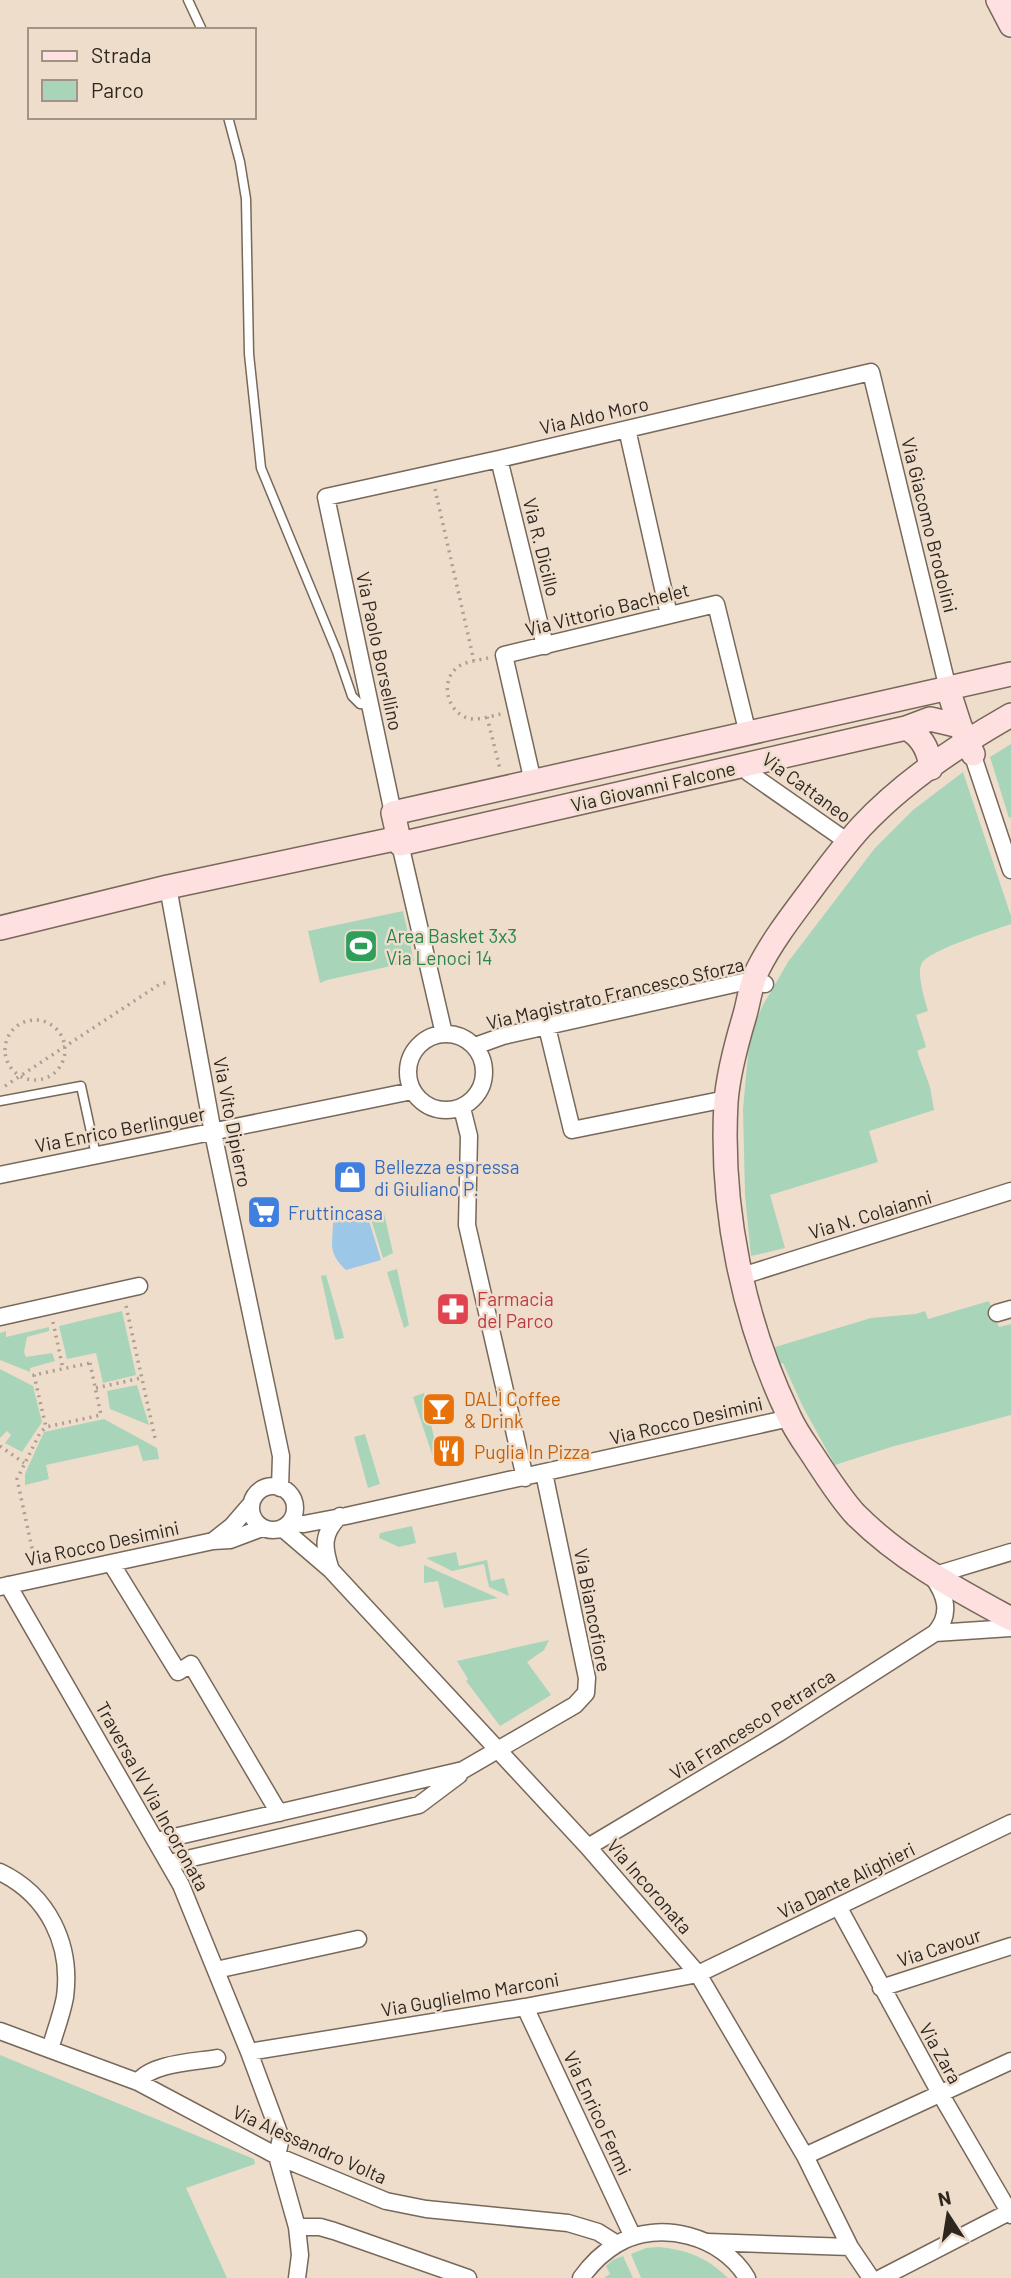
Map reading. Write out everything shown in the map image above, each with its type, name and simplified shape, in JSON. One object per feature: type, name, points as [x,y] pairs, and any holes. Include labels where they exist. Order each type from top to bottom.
[{"type":"street","points":[[998,0],[1011,25]]},
{"type":"street","name":"Via Aldo Moro","points":[[326,497],[871,372]]},
{"type":"street","name":"Via Giacomo Brodolini","points":[[871,372],[948,689]]},
{"type":"street","points":[[626,429],[669,615]]},
{"type":"street","name":"Via R. Dicillo","points":[[499,459],[545,646]]},
{"type":"street","name":"Via Paolo Borsellino","points":[[326,497],[394,813]]},
{"type":"street","name":"Via Vittorio Bachelet","points":[[533,782],[504,655],[716,604],[748,734]]},
{"type":"street","points":[[444,1034],[394,813],[1011,674]]},
{"type":"street","points":[[948,689],[1011,870]]},
{"type":"street","points":[[892,701],[902,729],[916,733],[922,741],[931,768]]},
{"type":"street","points":[[759,983],[757,971],[792,915],[848,842],[888,801],[967,741],[1011,715]]},
{"type":"street","name":"Via Giovanni Falcone","points":[[0,928],[167,887],[400,841],[744,765],[902,729],[930,719],[967,741]]},
{"type":"street","points":[[1011,732],[967,741],[932,785],[889,820],[862,849],[759,983],[737,1041],[726,1099],[725,1152],[729,1206],[751,1318],[790,1418],[827,1477],[855,1514],[896,1550],[932,1576],[1011,1619]]},
{"type":"street","name":"Via Cattaneo","points":[[744,765],[749,773],[848,842]]},
{"type":"street","name":"Via Vito Dipierro","points":[[167,887],[213,1133],[281,1456],[280,1488]]},
{"type":"street","name":"Via Magistrato Francesco Sforza","points":[[475,1046],[503,1037],[743,982],[759,983]]},
{"type":"street","points":[[547,1027],[572,1130],[726,1099]]},
{"type":"street","points":[[444,1034],[466,1039],[475,1046],[485,1068],[480,1092],[472,1101],[461,1108],[439,1111],[419,1101],[408,1079],[408,1066],[412,1054],[420,1044],[431,1037],[444,1034]]},
{"type":"street","name":"Via Enrico Berlinguer","points":[[0,1175],[412,1091]]},
{"type":"street","points":[[461,1108],[469,1136],[467,1225],[525,1478]]},
{"type":"street","name":"Via N. Colaianni","points":[[742,1276],[1011,1191]]},
{"type":"street","points":[[0,1317],[139,1286]]},
{"type":"street","name":"Via Rocco Desimini","points":[[4,1586],[214,1541],[230,1540],[262,1528],[275,1530],[525,1478],[790,1418]]},
{"type":"street","name":"Via Biancofiore","points":[[497,1750],[575,1705],[586,1693],[587,1678],[544,1473]]},
{"type":"street","points":[[214,1541],[232,1526],[254,1497],[265,1488],[280,1488],[288,1493],[294,1504],[293,1516],[285,1526]]},
{"type":"street","points":[[251,1504],[253,1518],[262,1528]]},
{"type":"street","name":"Via Rocco Desimini","points":[[294,1504],[343,1516]]},
{"type":"street","points":[[331,1570],[325,1543],[331,1525],[343,1516]]},
{"type":"street","name":"Via Incoronata","points":[[285,1526],[331,1570],[588,1847],[698,1974],[805,2157],[850,2246],[871,2278]]},
{"type":"street","points":[[932,1576],[1011,1552]]},
{"type":"street","points":[[111,1563],[178,1672],[191,1664],[279,1813]]},
{"type":"street","points":[[932,1576],[940,1588],[947,1610],[942,1625],[935,1633]]},
{"type":"street","name":"Traversa IV Via Incoronata","points":[[4,1586],[181,1885],[281,2138],[277,2156],[297,2227],[300,2255],[297,2278]]},
{"type":"street","name":"Via Francesco Petrarca","points":[[588,1847],[779,1733],[935,1633],[1011,1628]]},
{"type":"street","points":[[157,1841],[463,1770],[497,1750]]},
{"type":"street","points":[[170,1863],[419,1805],[458,1777],[463,1770]]},
{"type":"street","name":"Via Dante Alighieri","points":[[698,1974],[1011,1823]]},
{"type":"street","points":[[0,1872],[17,1880],[38,1899],[52,1919],[62,1945],[66,1970],[65,1998],[50,2049]]},
{"type":"street","name":"Via Zara","points":[[839,1908],[941,2095],[1010,2213]]},
{"type":"street","points":[[216,1970],[358,1938]]},
{"type":"street","name":"Via Cavour","points":[[881,1987],[1011,1946]]},
{"type":"street","name":"Via Guglielmo Marconi","points":[[249,2052],[525,2007],[698,1974]]},
{"type":"street","name":"Via Enrico Fermi","points":[[525,2007],[625,2241]]},
{"type":"street","name":"Via Alessandro Volta","points":[[0,2031],[138,2082],[277,2156],[386,2201],[426,2210],[568,2224],[625,2241]]},
{"type":"street","points":[[138,2082],[142,2076],[157,2068],[217,2058]]},
{"type":"street","points":[[805,2157],[1011,2060]]},
{"type":"street","points":[[881,2278],[1010,2213]]},
{"type":"street","points":[[297,2227],[320,2227],[334,2231],[468,2278]]},
{"type":"street","points":[[581,2278],[593,2262],[625,2241],[658,2232],[683,2234],[708,2242],[850,2246]]},
{"type":"street","points":[[708,2242],[727,2255],[747,2278]]},
{"type":"street","points":[[417,2278],[426,2262]]},
{"type":"lane","points":[[188,0],[201,28]]},
{"type":"lane","points":[[229,119],[240,162],[246,200],[249,355],[261,468],[337,652],[352,696],[360,704],[370,705]]},
{"type":"lane","points":[[0,1101],[81,1086],[96,1155]]},
{"type":"path","points":[[431,474],[474,661]]},
{"type":"path","points":[[504,655],[461,665],[452,673],[447,691],[454,710],[464,717],[473,719],[517,710]]},
{"type":"path","points":[[487,717],[504,788]]},
{"type":"path","points":[[0,1088],[160,984],[185,979]]},
{"type":"path","points":[[32,1020],[42,1021],[58,1031],[64,1047],[63,1060],[50,1076],[30,1079],[20,1076],[7,1062],[5,1053],[9,1035],[15,1027],[32,1020]]},
{"type":"path","points":[[122,1290],[155,1438]]},
{"type":"path","points":[[49,1307],[63,1369]]},
{"type":"path","points":[[39,1578],[17,1479],[40,1433],[46,1427],[102,1415],[90,1363],[34,1375],[46,1427]]},
{"type":"path","points":[[96,1388],[142,1378]]},
{"type":"path","points":[[0,1446],[25,1463]]},
{"type":"green space","points":[[1011,744],[1011,817],[1009,818],[990,757]]},
{"type":"green space","points":[[963,772],[1011,916],[1011,924],[937,952],[927,958],[920,967],[920,980],[928,1011],[916,1015],[926,1047],[917,1051],[930,1087],[934,1110],[869,1131],[878,1162],[770,1195],[785,1248],[751,1256],[745,1195],[743,1109],[750,1034],[788,962],[875,848],[913,810]]},
{"type":"green space","name":"Area Basket 3x3 Via Lenoci 14","points":[[403,911],[414,961],[320,983],[308,931]]},
{"type":"green space","points":[[384,1213],[393,1253],[383,1258],[370,1216]]},
{"type":"green space","points":[[397,1269],[409,1325],[404,1328],[387,1272]]},
{"type":"green space","points":[[326,1275],[344,1338],[335,1340],[321,1276]]},
{"type":"green space","points":[[989,1301],[999,1327],[1011,1324],[1011,1415],[835,1465],[802,1405],[783,1363],[779,1364],[772,1348],[871,1318],[925,1311],[928,1319]]},
{"type":"green space","points":[[122,1311],[136,1375],[103,1383],[96,1353],[67,1359],[59,1326]]},
{"type":"green space","points":[[49,1327],[49,1331],[27,1337],[24,1352],[26,1357],[52,1353],[55,1361],[30,1368],[30,1372],[0,1360],[0,1333],[6,1331],[6,1337]]},
{"type":"green space","points":[[0,1369],[33,1386],[42,1422],[22,1452],[5,1443],[11,1435],[7,1431],[0,1438]]},
{"type":"green space","points":[[137,1385],[149,1425],[110,1409],[107,1391]]},
{"type":"green space","points":[[424,1393],[438,1455],[433,1457],[413,1397]]},
{"type":"green space","points":[[104,1419],[157,1448],[159,1459],[143,1461],[138,1445],[46,1465],[49,1479],[25,1485],[25,1474],[44,1432]]},
{"type":"green space","points":[[365,1434],[380,1484],[368,1488],[354,1437]]},
{"type":"green space","points":[[412,1526],[416,1543],[399,1547],[379,1538],[380,1533]]},
{"type":"green space","points":[[456,1552],[459,1566],[487,1560],[491,1581],[504,1578],[509,1596],[489,1587],[484,1564],[452,1571],[426,1558]]},
{"type":"green space","points":[[424,1565],[498,1598],[444,1608],[438,1581],[424,1583]]},
{"type":"green space","points":[[549,1640],[544,1650],[527,1662],[551,1695],[500,1726],[466,1681],[468,1679],[457,1661]]},
{"type":"green space","points":[[0,2055],[254,2159],[255,2164],[186,2188],[227,2278],[0,2278]]},
{"type":"green space","points":[[658,2247],[696,2256],[728,2278],[641,2278],[631,2254]]},
{"type":"green space","points":[[623,2256],[633,2278],[604,2278],[610,2274],[606,2266]]},
{"type":"water","points":[[366,1211],[381,1260],[346,1270],[334,1253],[333,1223]]},
{"type":"place","name":"Area Basket 3x3 Via Lenoci 14","points":[[361,946]]},
{"type":"place","name":"Bellezza espressa di Giuliano P.","points":[[350,1177]]},
{"type":"place","name":"Fruttincasa","points":[[264,1212]]},
{"type":"place","name":"Farmacia del Parco","points":[[453,1309]]},
{"type":"place","name":"DALÌ Coffee & Drink","points":[[439,1409]]},
{"type":"place","name":"Puglia In Pizza","points":[[449,1451]]}]
